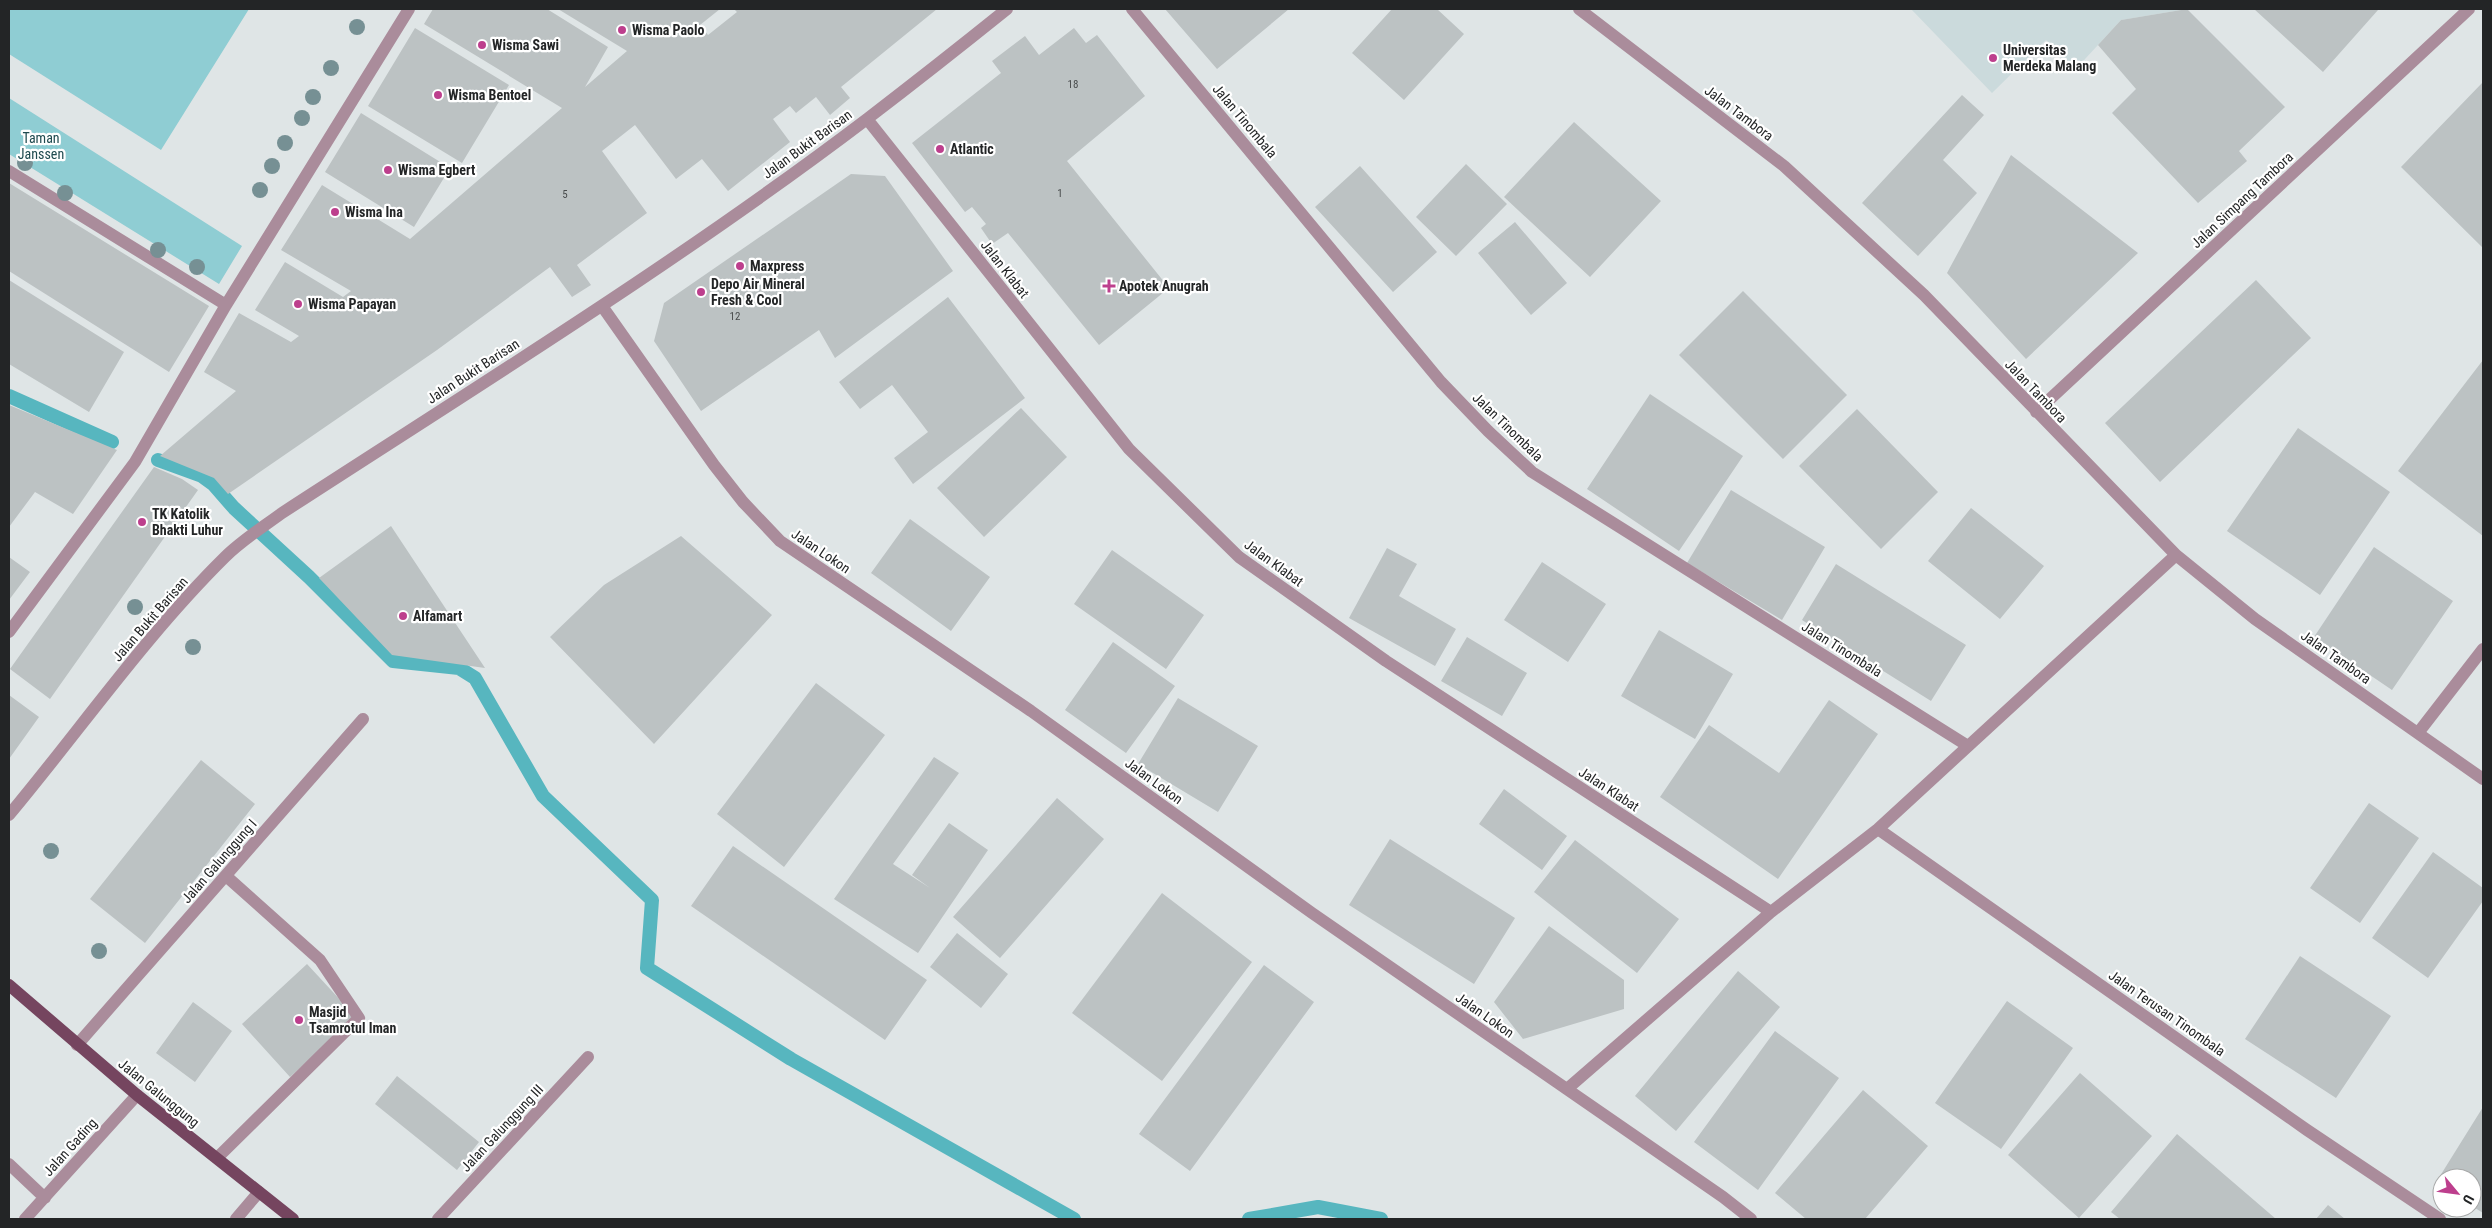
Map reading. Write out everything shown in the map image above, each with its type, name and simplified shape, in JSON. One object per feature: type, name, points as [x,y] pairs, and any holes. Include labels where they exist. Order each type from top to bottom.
[{"type":"main road","name":"Jalan Galunggung","points":[[9,986],[137,1095],[294,1219]]},
{"type":"street","points":[[9,632],[135,462],[226,305],[409,9]]},
{"type":"street","name":"Jalan Bukit Barisan","points":[[9,815],[140,652],[234,548],[282,512],[602,306],[757,199],[867,119],[1007,9]]},
{"type":"street","name":"Jalan Tinombala","points":[[1132,9],[1441,382],[1488,431],[1532,472],[1968,746]]},
{"type":"street","name":"Jalan Tambora","points":[[1579,9],[1784,166],[1924,295],[2176,555],[2255,620],[2483,779]]},
{"type":"street","name":"Jalan Simpang Tambora","points":[[2036,412],[2469,9]]},
{"type":"street","name":"Jalan Klabat","points":[[867,119],[1129,449],[1239,557],[1386,660],[1771,912]]},
{"type":"street","points":[[9,171],[226,305]]},
{"type":"street","name":"Jalan Lokon","points":[[602,306],[714,465],[743,502],[780,541],[1031,711],[1312,913],[1723,1196],[1751,1219]]},
{"type":"street","points":[[1567,1089],[1771,912],[1878,829],[2176,555]]},
{"type":"street","points":[[2418,733],[2483,649]]},
{"type":"street","name":"Jalan Galunggung I","points":[[77,1045],[363,719]]},
{"type":"street","name":"Jalan Terusan Tinombala","points":[[1878,829],[2307,1130],[2440,1219]]},
{"type":"street","points":[[216,1158],[359,1018],[320,960],[226,876]]},
{"type":"street","name":"Jalan Galunggung III","points":[[438,1219],[588,1057]]},
{"type":"street","name":"Jalan Gading","points":[[26,1219],[137,1095]]},
{"type":"street","points":[[9,1164],[45,1198]]},
{"type":"street","points":[[236,1219],[259,1192]]},
{"type":"shaded area","name":"Universitas Merdeka Malang","points":[[1911,9],[2187,9],[2121,20],[2074,71],[2046,40],[1992,93]]},
{"type":"green space","points":[[9,9],[249,9],[161,150],[9,54]]},
{"type":"green space","name":"Taman Janssen","points":[[9,98],[242,246],[219,284],[9,154]]},
{"type":"building","points":[[433,9],[547,9],[608,47],[585,87],[627,51],[558,9],[720,9],[700,25],[708,35],[737,12],[734,9],[937,9],[841,87],[850,98],[830,115],[816,97],[796,113],[790,106],[773,119],[790,142],[728,191],[702,159],[676,179],[635,125],[602,151],[647,213],[577,265],[591,285],[572,297],[550,267],[437,350],[228,494],[214,478],[160,456],[236,391],[204,372],[239,313],[291,342],[299,336],[255,310],[285,262],[343,297],[351,291],[281,250],[322,185],[410,239],[562,108],[424,24]]},
{"type":"building","points":[[1165,9],[1289,9],[1217,69]]},
{"type":"building","points":[[1392,9],[1437,9],[1464,34],[1404,100],[1352,53]]},
{"type":"building","points":[[2187,9],[2285,107],[2239,151],[2247,161],[2198,203],[2112,113],[2136,89],[2098,45],[2121,20]]},
{"type":"building","points":[[2254,9],[2377,9],[2378,10],[2323,72]]},
{"type":"building","name":"Wisma Bentoel","points":[[415,28],[509,85],[462,163],[368,106]]},
{"type":"building","points":[[1074,28],[1086,43],[1097,35],[1145,96],[1067,161],[1169,288],[1099,345],[1008,233],[992,244],[981,228],[986,224],[972,207],[965,212],[912,143],[1001,73],[992,61],[1025,36],[1039,55]]},
{"type":"building","points":[[2483,82],[2483,248],[2401,167]]},
{"type":"building","points":[[1962,95],[1984,115],[1943,160],[1977,193],[1918,256],[1862,203]]},
{"type":"building","name":"Wisma Egbert","points":[[361,113],[450,168],[414,227],[325,172]]},
{"type":"building","points":[[1574,122],[1661,201],[1590,277],[1504,197]]},
{"type":"building","points":[[2011,155],[2138,253],[2026,359],[1947,273]]},
{"type":"building","points":[[1466,164],[1507,204],[1456,256],[1416,217]]},
{"type":"building","points":[[1360,166],[1437,252],[1393,292],[1315,207]]},
{"type":"building","points":[[851,174],[885,176],[953,271],[835,358],[819,330],[701,411],[654,341],[664,303]]},
{"type":"building","points":[[9,183],[209,306],[169,372],[9,271]]},
{"type":"building","points":[[1515,222],[1567,283],[1531,315],[1478,253]]},
{"type":"building","points":[[9,280],[124,352],[89,412],[9,364]]},
{"type":"building","points":[[2256,280],[2311,338],[2160,482],[2105,423]]},
{"type":"building","points":[[1743,291],[1847,395],[1783,459],[1679,355]]},
{"type":"building","points":[[948,297],[1025,398],[913,484],[894,458],[928,432],[892,385],[860,409],[839,382]]},
{"type":"building","points":[[2483,360],[2483,536],[2398,471]]},
{"type":"building","points":[[1650,394],[1743,456],[1679,551],[1587,489]]},
{"type":"building","points":[[9,405],[117,450],[73,514],[35,492],[9,527]]},
{"type":"building","points":[[1021,408],[1067,457],[984,537],[937,488]]},
{"type":"building","points":[[1857,409],[1938,492],[1881,549],[1799,466]]},
{"type":"building","points":[[2298,428],[2390,492],[2320,595],[2227,531]]},
{"type":"building","points":[[154,467],[182,479],[198,490],[50,699],[10,669]]},
{"type":"building","points":[[1731,490],[1825,547],[1782,620],[1687,563]]},
{"type":"building","points":[[1971,508],[2044,566],[2000,619],[1928,561]]},
{"type":"building","points":[[910,519],[990,577],[951,631],[871,573]]},
{"type":"building","name":"Alfamart","points":[[391,526],[485,668],[392,655],[319,578]]},
{"type":"building","points":[[681,536],[772,615],[654,744],[550,637],[604,585]]},
{"type":"building","points":[[2374,547],[2453,601],[2392,690],[2314,637]]},
{"type":"building","points":[[1387,548],[1417,564],[1399,596],[1456,629],[1435,666],[1349,618]]},
{"type":"building","points":[[1112,550],[1204,615],[1166,669],[1074,604]]},
{"type":"building","points":[[9,557],[30,572],[9,600]]},
{"type":"building","points":[[1542,562],[1606,604],[1568,662],[1504,620]]},
{"type":"building","points":[[1836,564],[1966,645],[1931,701],[1802,620]]},
{"type":"building","points":[[1659,630],[1733,674],[1695,739],[1621,696]]},
{"type":"building","points":[[1467,637],[1527,673],[1502,716],[1441,681]]},
{"type":"building","points":[[1113,642],[1175,686],[1126,753],[1065,710]]},
{"type":"building","points":[[816,683],[885,735],[784,867],[717,814]]},
{"type":"building","points":[[9,695],[39,717],[9,759]]},
{"type":"building","points":[[1178,698],[1258,746],[1218,812],[1138,764]]},
{"type":"building","points":[[1829,700],[1878,734],[1778,879],[1660,797],[1709,725],[1779,773]]},
{"type":"building","points":[[934,757],[959,773],[893,864],[930,888],[912,875],[949,823],[988,850],[918,953],[834,899]]},
{"type":"building","points":[[201,760],[255,804],[145,943],[90,899]]},
{"type":"building","points":[[1504,789],[1567,836],[1542,870],[1479,824]]},
{"type":"building","points":[[1057,798],[1104,839],[1000,958],[953,917]]},
{"type":"building","points":[[2369,803],[2419,838],[2360,923],[2310,888]]},
{"type":"building","points":[[1390,839],[1515,918],[1474,984],[1349,905]]},
{"type":"building","points":[[1575,840],[1679,919],[1637,973],[1534,892]]},
{"type":"building","points":[[733,846],[927,980],[885,1040],[691,906]]},
{"type":"building","points":[[2433,852],[2483,888],[2483,901],[2428,978],[2372,938]]},
{"type":"building","points":[[1162,893],[1252,962],[1162,1081],[1072,1013]]},
{"type":"building","points":[[1549,926],[1624,980],[1624,1009],[1523,1039],[1494,1002]]},
{"type":"building","points":[[957,933],[1008,974],[981,1008],[930,967]]},
{"type":"building","points":[[2300,956],[2391,1016],[2336,1098],[2245,1039]]},
{"type":"building","name":"Masjid Tsamrotul Iman","points":[[307,964],[356,1017],[290,1077],[242,1024]]},
{"type":"building","points":[[1264,965],[1314,1002],[1190,1171],[1139,1134]]},
{"type":"building","points":[[1738,971],[1780,1007],[1676,1131],[1635,1096]]},
{"type":"building","points":[[2007,1001],[2073,1048],[2001,1149],[1935,1103]]},
{"type":"building","points":[[193,1002],[232,1031],[195,1082],[156,1053]]},
{"type":"building","points":[[1775,1031],[1839,1078],[1758,1190],[1694,1142]]},
{"type":"building","points":[[2080,1073],[2152,1136],[2079,1218],[2008,1155]]},
{"type":"building","points":[[397,1076],[479,1142],[457,1170],[375,1104]]},
{"type":"building","points":[[1863,1090],[1928,1146],[1865,1219],[1806,1219],[1775,1193]]},
{"type":"building","points":[[2483,1107],[2483,1213],[2482,1168],[2445,1168]]},
{"type":"building","points":[[2177,1134],[2276,1219],[2120,1219],[2111,1212]]},
{"type":"building","points":[[2328,1205],[2345,1219],[2316,1219]]},
{"type":"waterway","points":[[9,396],[112,442]]},
{"type":"waterway","points":[[158,460],[202,476],[213,484],[234,508],[309,577],[393,661],[459,668],[475,678],[543,796],[652,900],[647,968],[791,1059],[1074,1219]]},
{"type":"waterway","points":[[1249,1219],[1318,1207],[1381,1219]]},
{"type":"place","name":"Wisma Paolo","points":[[622,30]]},
{"type":"place","name":"Wisma Sawi","points":[[482,45]]},
{"type":"place","name":"Universitas Merdeka Malang","points":[[1993,58]]},
{"type":"place","name":"Wisma Bentoel","points":[[438,95]]},
{"type":"place","name":"Atlantic","points":[[940,149]]},
{"type":"place","name":"Wisma Egbert","points":[[388,170]]},
{"type":"place","name":"Wisma Ina","points":[[335,212]]},
{"type":"place","name":"Maxpress","points":[[740,266]]},
{"type":"place","name":"Apotek Anugrah","points":[[1109,286]]},
{"type":"place","name":"Depo Air Mineral Fresh & Cool","points":[[701,292]]},
{"type":"place","name":"Wisma Papayan","points":[[298,304]]},
{"type":"place","name":"TK Katolik Bhakti Luhur","points":[[142,522]]},
{"type":"place","name":"Alfamart","points":[[403,616]]},
{"type":"place","name":"Masjid Tsamrotul Iman","points":[[299,1020]]}]
